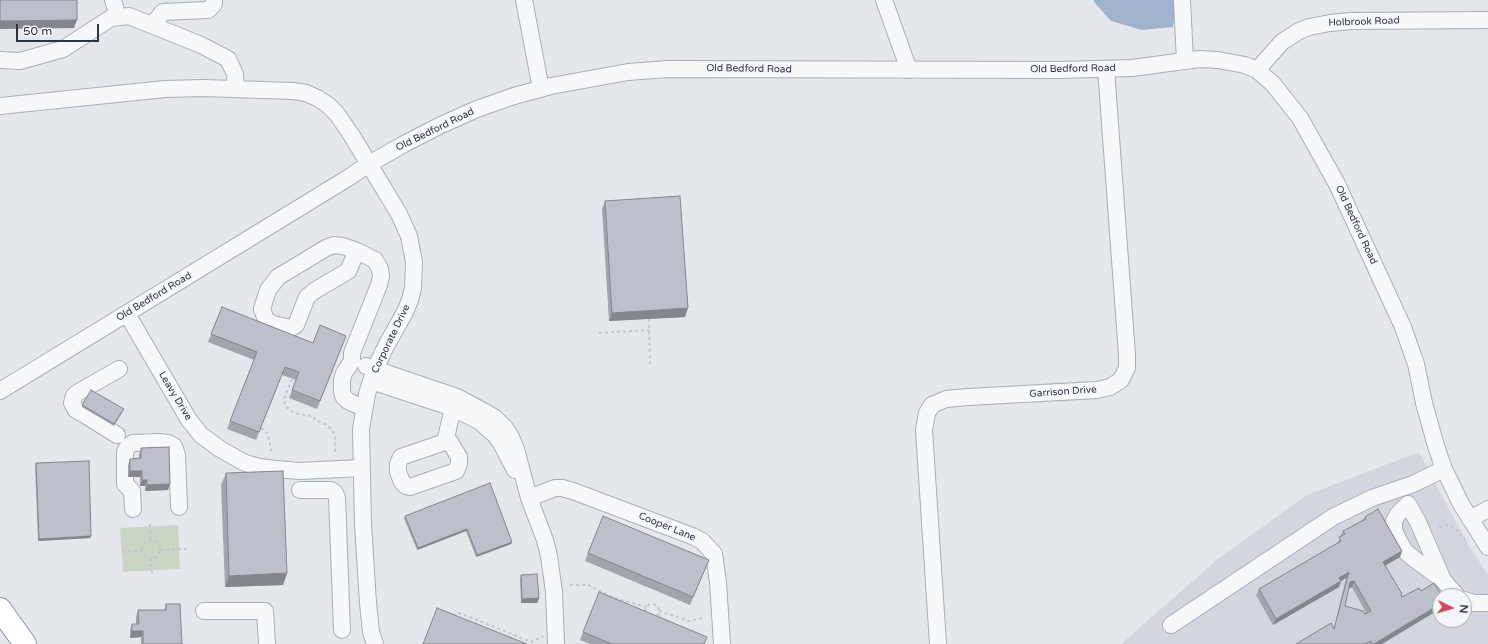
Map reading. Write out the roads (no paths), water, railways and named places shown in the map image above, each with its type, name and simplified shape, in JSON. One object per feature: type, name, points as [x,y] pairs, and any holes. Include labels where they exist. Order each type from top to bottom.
[{"type":"highway","points":[[1,611],[24,644]]},
{"type":"street","points":[[113,0],[118,17]]},
{"type":"street","points":[[152,24],[163,12],[208,10],[214,4],[214,0]]},
{"type":"street","points":[[524,0],[541,89]]},
{"type":"street","points":[[884,0],[909,70]]},
{"type":"street","points":[[1182,0],[1185,61]]},
{"type":"street","points":[[0,60],[20,61],[63,49],[111,18],[129,16],[201,44],[228,59],[234,74],[236,89]]},
{"type":"street","name":"Holbrook Road","points":[[1257,70],[1282,42],[1299,31],[1330,22],[1488,20]]},
{"type":"street","name":"Old Bedford Road","points":[[0,391],[369,164],[441,125],[514,96],[589,78],[628,72],[668,69],[1106,69],[1132,68],[1199,59],[1218,60],[1245,65],[1257,70],[1273,84],[1300,118],[1337,184],[1403,327],[1416,364],[1426,410],[1444,469],[1470,519],[1488,547]]},
{"type":"street","name":"Garrison Drive","points":[[938,644],[924,430],[927,413],[932,404],[946,399],[968,397],[1097,390],[1110,387],[1121,380],[1127,368],[1106,69]]},
{"type":"street","points":[[0,106],[165,89],[293,90],[318,98],[328,105],[337,114],[369,164]]},
{"type":"street","name":"Corporate Drive","points":[[369,164],[409,236],[414,262],[414,282],[410,300],[373,375],[363,408],[361,429],[361,468],[368,603],[371,632],[375,644]]},
{"type":"street","points":[[357,251],[348,271],[314,291],[307,297],[296,325],[291,328],[284,327],[266,320],[262,309],[268,290],[278,277],[326,248],[334,245],[343,246],[357,251],[375,260],[380,269],[381,276],[379,285],[352,353],[352,361],[344,373],[342,380],[343,396],[348,401],[363,408]]},
{"type":"street","name":"Leavy Drive","points":[[127,314],[189,420],[201,434],[220,450],[245,462],[276,469],[299,471],[361,468]]},
{"type":"street","points":[[352,361],[373,375],[453,408],[479,421],[495,435],[502,445],[529,498]]},
{"type":"street","points":[[117,435],[76,410],[72,403],[74,396],[77,393],[119,368]]},
{"type":"street","points":[[373,375],[457,397],[495,418],[511,437],[516,449],[529,498],[545,540],[552,573],[552,639]]},
{"type":"street","points":[[445,442],[453,408]]},
{"type":"street","points":[[174,446],[134,471],[125,484],[124,452],[128,446],[133,443],[168,443],[174,446],[177,455],[179,507]]},
{"type":"street","points":[[1171,625],[1333,517],[1372,498],[1444,469]]},
{"type":"street","points":[[133,508],[134,471]]},
{"type":"street","name":"Cooper Lane","points":[[529,498],[555,488],[562,488],[692,536],[702,542],[714,554],[718,582],[722,644]]},
{"type":"street","points":[[1400,488],[1418,522],[1443,580]]},
{"type":"street","points":[[300,490],[331,490],[338,498],[342,630]]},
{"type":"street","points":[[1408,504],[1398,514],[1394,521],[1394,530],[1398,539],[1405,551],[1443,580],[1450,588]]},
{"type":"street","points":[[1470,519],[1488,508]]},
{"type":"street","points":[[1472,602],[1488,603]]},
{"type":"street","points":[[204,610],[265,611],[267,644]]},
{"type":"water","points":[[1094,0],[1176,0],[1173,27],[1142,30],[1111,21],[1094,2]]}]
